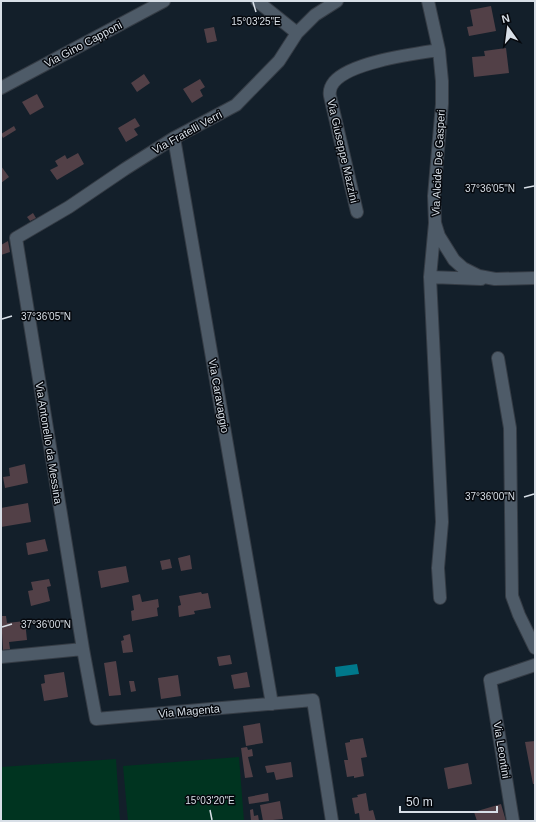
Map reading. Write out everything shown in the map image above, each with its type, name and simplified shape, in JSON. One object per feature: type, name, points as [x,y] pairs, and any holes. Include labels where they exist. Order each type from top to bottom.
[{"type":"street","name":"Via Gino Capponi","points":[[1,88],[164,1]]},
{"type":"street","points":[[257,1],[298,33]]},
{"type":"street","name":"Via Fratelli Verri","points":[[16,238],[69,207],[174,138],[236,105],[279,62],[298,33],[315,15],[337,1]]},
{"type":"street","name":"Via Alcide De Gasperi","points":[[428,1],[439,50],[442,104],[434,196],[435,223],[439,236],[454,260],[463,268],[479,276],[495,279],[535,278]]},
{"type":"street","name":"Via Giuseppe Mazzini","points":[[357,212],[329,89],[333,82],[339,77],[351,71],[402,56],[439,50]]},
{"type":"street","name":"Via Caravaggio","points":[[174,138],[272,704]]},
{"type":"street","points":[[435,223],[430,277],[442,522],[438,568],[440,598]]},
{"type":"street","name":"Via Antonello da Messina","points":[[16,238],[83,649]]},
{"type":"street","points":[[430,277],[495,279]]},
{"type":"street","points":[[498,358],[510,428],[512,596],[519,615],[535,648]]},
{"type":"street","points":[[1,657],[83,649]]},
{"type":"street","name":"Via Magenta","points":[[83,649],[96,719],[314,700],[332,821]]},
{"type":"street","name":"Via Leontini","points":[[513,821],[490,680],[535,665]]},
{"type":"green space","points":[[239,757],[244,821],[128,821],[123,766]]},
{"type":"green space","points":[[116,759],[120,821],[1,821],[1,767]]},
{"type":"water","points":[[357,664],[359,674],[336,677],[335,667]]},
{"type":"building","points":[[491,6],[496,31],[469,36],[467,27],[473,26],[470,10]]},
{"type":"building","points":[[214,27],[217,41],[207,43],[204,29]]},
{"type":"building","points":[[506,48],[509,73],[474,77],[472,57],[485,56],[484,51]]},
{"type":"building","points":[[144,74],[150,83],[137,92],[131,83]]},
{"type":"building","points":[[200,79],[205,87],[200,90],[203,96],[192,103],[183,89]]},
{"type":"building","points":[[37,94],[44,107],[30,115],[22,102]]},
{"type":"building","points":[[135,118],[140,126],[134,129],[138,135],[126,142],[118,128]]},
{"type":"building","points":[[14,126],[16,130],[3,138],[1,134]]},
{"type":"building","points":[[78,153],[84,164],[57,180],[50,170],[58,166],[55,161],[65,155],[67,159]]},
{"type":"building","points":[[1,166],[9,177],[1,183]]},
{"type":"building","points":[[33,213],[36,218],[30,221],[27,217]]},
{"type":"building","points":[[8,241],[10,252],[1,255],[1,245]]},
{"type":"building","points":[[25,464],[28,483],[5,488],[3,477],[10,476],[9,468]]},
{"type":"building","points":[[28,503],[31,522],[1,527],[1,508]]},
{"type":"building","points":[[45,539],[48,551],[28,555],[26,543]]},
{"type":"building","points":[[190,555],[192,569],[181,571],[178,558]]},
{"type":"building","points":[[170,559],[172,568],[162,570],[160,561]]},
{"type":"building","points":[[126,566],[129,582],[101,588],[98,571]]},
{"type":"building","points":[[49,579],[51,586],[47,587],[50,601],[31,606],[28,591],[33,590],[31,582]]},
{"type":"building","points":[[201,592],[202,594],[208,593],[211,608],[194,611],[195,614],[179,617],[178,606],[181,605],[179,596]]},
{"type":"building","points":[[140,594],[142,602],[158,599],[158,616],[132,621],[131,611],[134,610],[132,596]]},
{"type":"building","points":[[1,616],[6,616],[7,623],[25,621],[27,640],[9,642],[10,649],[3,650]]},
{"type":"building","points":[[130,634],[133,652],[123,653],[121,641],[124,640],[123,636]]},
{"type":"building","points":[[230,655],[232,664],[219,666],[217,657]]},
{"type":"building","points":[[116,661],[121,695],[109,696],[104,663]]},
{"type":"building","points":[[64,672],[68,697],[44,701],[41,684],[45,683],[44,675]]},
{"type":"building","points":[[247,672],[250,687],[234,689],[231,675]]},
{"type":"building","points":[[178,675],[181,696],[161,699],[158,678]]},
{"type":"building","points":[[129,681],[134,681],[136,691],[131,692]]},
{"type":"building","points":[[260,723],[263,743],[246,746],[243,726]]},
{"type":"building","points":[[363,738],[367,757],[361,758],[364,776],[354,778],[354,776],[347,777],[344,760],[348,760],[345,743],[350,742],[350,740]]},
{"type":"building","points":[[535,741],[535,784],[533,784],[525,742]]},
{"type":"building","points":[[247,747],[248,750],[252,749],[253,756],[248,757],[253,777],[245,778],[241,748]]},
{"type":"building","points":[[291,762],[293,777],[276,780],[274,772],[267,773],[265,766]]},
{"type":"building","points":[[468,763],[472,784],[448,789],[444,768]]},
{"type":"building","points":[[268,793],[269,801],[249,804],[248,797]]},
{"type":"building","points":[[366,793],[369,811],[373,810],[376,821],[360,821],[359,813],[355,814],[352,798]]},
{"type":"building","points":[[280,801],[283,819],[263,821],[260,805]]},
{"type":"building","points":[[501,804],[506,821],[477,821],[474,812]]},
{"type":"building","points":[[253,809],[254,816],[258,815],[259,821],[251,821],[250,810]]}]
